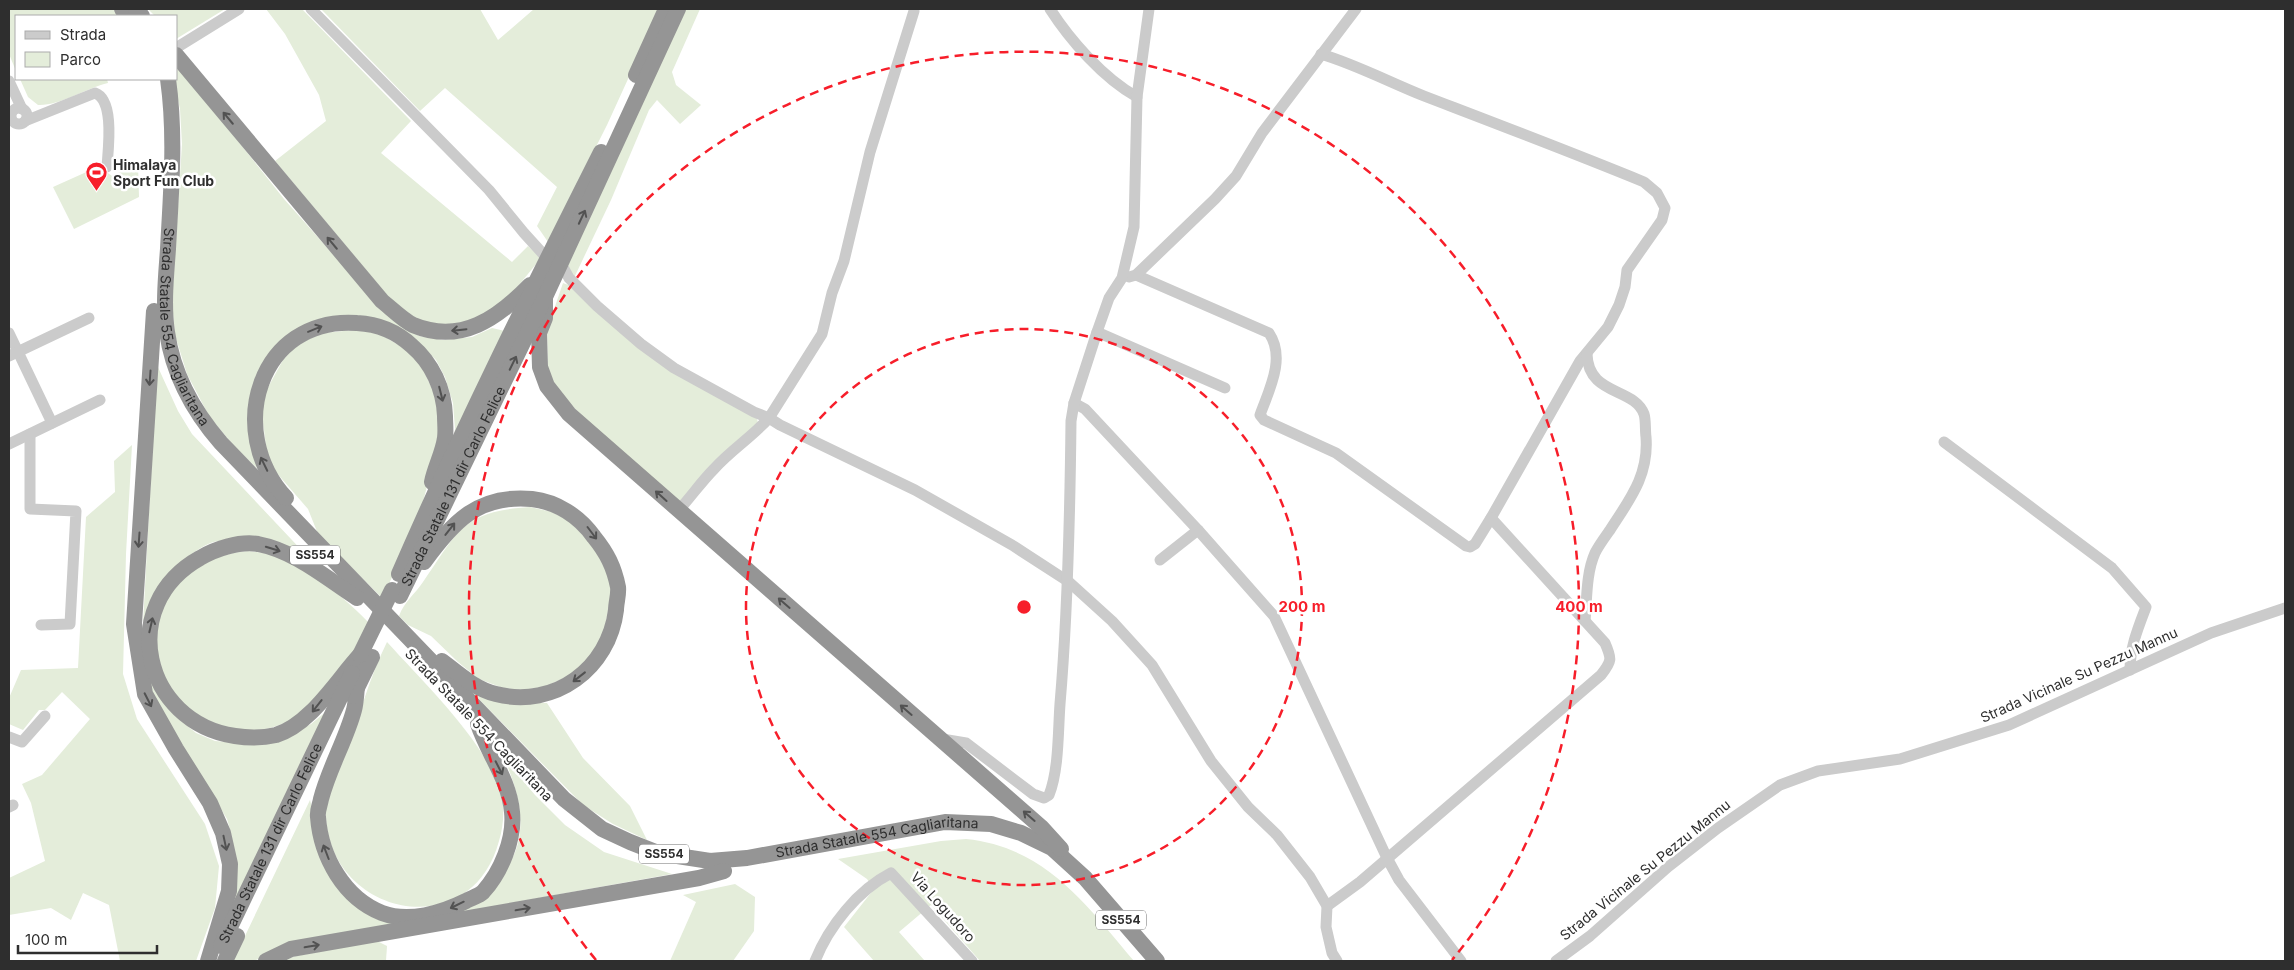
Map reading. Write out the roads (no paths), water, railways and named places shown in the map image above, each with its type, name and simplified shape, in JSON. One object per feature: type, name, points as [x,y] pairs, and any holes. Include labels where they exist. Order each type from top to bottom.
[{"type":"highway","name":"Strada Statale 131 dir Carlo Felice","points":[[396,593],[426,511],[610,133],[666,9]]},
{"type":"highway","name":"Strada Statale 131 dir Carlo Felice","points":[[214,961],[545,297],[678,9]]},
{"type":"highway","points":[[178,57],[382,301],[412,325],[441,332],[466,330],[492,320],[540,274]]},
{"type":"highway","name":"Strada Statale 554 Cagliaritana","points":[[157,80],[164,121],[154,312],[158,339],[172,386],[195,428],[211,448],[574,821],[623,851],[660,863],[699,870],[724,871],[944,833],[987,834],[1030,848],[1063,871],[1144,961]]},
{"type":"highway","name":"Strada Statale 554 Cagliaritana","points":[[168,80],[173,115],[173,143],[165,302],[167,333],[174,361],[183,385],[205,426],[307,534]]},
{"type":"highway","points":[[545,297],[545,318],[539,333],[538,352],[540,367],[547,386],[569,414],[1041,827],[1085,878]]},
{"type":"highway","points":[[154,312],[134,624],[145,694],[176,749],[210,803],[223,833],[227,848],[230,864],[229,891],[208,961]]},
{"type":"highway","points":[[307,534],[300,512],[274,485],[261,459],[255,436],[254,406],[257,393],[265,375],[283,350],[312,329],[329,324],[366,323],[389,330],[402,337],[417,350],[436,376],[443,396],[445,438],[433,478],[426,511]]},
{"type":"highway","points":[[396,593],[456,522],[486,504],[516,498],[543,501],[565,510],[585,524],[608,555],[618,589],[611,630],[603,652],[580,677],[557,690],[528,697],[497,694],[472,684],[424,644],[414,644]]},
{"type":"highway","name":"SS554","points":[[307,534],[414,644]]},
{"type":"highway","points":[[357,598],[305,563],[283,552],[256,544],[234,545],[210,552],[190,563],[162,592],[154,610],[149,634],[150,661],[161,687],[184,716],[215,733],[247,738],[277,735],[309,716],[366,656]]},
{"type":"highway","name":"Strada Statale 554 Cagliaritana","points":[[414,644],[564,799],[602,829],[644,848],[690,859],[728,861],[945,822],[981,822],[1021,833],[1052,848],[1085,878],[1157,961]]},
{"type":"highway","name":"Strada Statale 131 dir Carlo Felice","points":[[225,961],[357,687],[366,656]]},
{"type":"highway","points":[[357,687],[354,710],[326,781],[317,814],[320,838],[332,867],[353,895],[383,913],[415,917],[450,909],[482,893],[501,866],[510,838],[512,825],[511,805],[503,777],[483,742],[478,724]]},
{"type":"highway","points":[[266,961],[291,949],[699,878],[724,871]]},
{"type":"street","points":[[178,47],[239,9]]},
{"type":"street","points":[[311,9],[489,190],[544,255]]},
{"type":"street","points":[[1050,9],[1062,28],[1088,57],[1126,91],[1137,97]]},
{"type":"street","points":[[938,738],[966,743],[1033,794],[1044,798],[1049,795],[1053,786],[1069,582],[1071,421],[1074,403],[1109,298],[1122,278],[1134,227],[1137,97],[1149,9]]},
{"type":"street","points":[[1122,278],[1136,275],[1215,199],[1236,176],[1262,133],[1356,9]]},
{"type":"street","points":[[678,511],[718,465],[756,433],[769,418],[822,334],[832,293],[844,261],[870,152],[914,11]]},
{"type":"street","points":[[1136,275],[1268,334],[1273,339],[1276,370],[1260,415],[1264,420],[1336,453],[1466,546],[1470,547],[1475,544],[1492,518],[1580,361],[1608,327],[1619,306],[1625,287],[1627,270],[1662,220],[1665,208],[1657,193],[1644,182],[1556,145],[1391,83],[1352,63],[1321,54]]},
{"type":"street","points":[[9,81],[18,116]]},
{"type":"street","points":[[9,129],[18,116],[46,112],[95,93],[104,100],[108,124],[107,167]]},
{"type":"street","points":[[564,270],[569,278],[597,306],[641,344],[674,368],[754,412],[769,418],[780,426],[915,490],[1012,545],[1069,582],[1112,621],[1152,665],[1211,761],[1310,877],[1326,906],[1326,927],[1332,953],[1337,961]]},
{"type":"street","points":[[13,354],[89,318]]},
{"type":"street","points":[[1097,332],[1225,388]]},
{"type":"street","points":[[9,333],[13,354],[52,423]]},
{"type":"street","points":[[1585,621],[1590,575],[1595,553],[1637,486],[1645,468],[1647,452],[1644,414],[1637,404],[1592,377],[1587,367],[1587,354]]},
{"type":"street","points":[[9,444],[100,400]]},
{"type":"street","points":[[1074,403],[1085,409],[1198,530],[1274,616],[1387,858],[1400,880],[1461,961]]},
{"type":"street","points":[[30,434],[30,509],[76,511],[70,624],[41,625]]},
{"type":"street","points":[[1944,442],[2112,568],[2134,592],[2146,607],[2133,640],[2130,653],[2130,670]]},
{"type":"street","points":[[1326,906],[1350,891],[1602,675],[1610,664],[1610,655],[1605,643],[1492,518]]},
{"type":"street","points":[[1160,560],[1198,530]]},
{"type":"street","name":"Strada Vicinale Su Pezzu Mannu","points":[[1556,961],[1590,936],[1682,856],[1780,785],[1818,772],[1900,759],[2009,725],[2211,633],[2285,608]]},
{"type":"street","points":[[9,737],[22,742],[45,716]]},
{"type":"street","name":"Via Logudoro","points":[[815,961],[841,917],[872,883],[892,872],[972,961]]},
{"type":"place","name":"Himalaya Sport Fun Club","points":[[97,192]]}]
